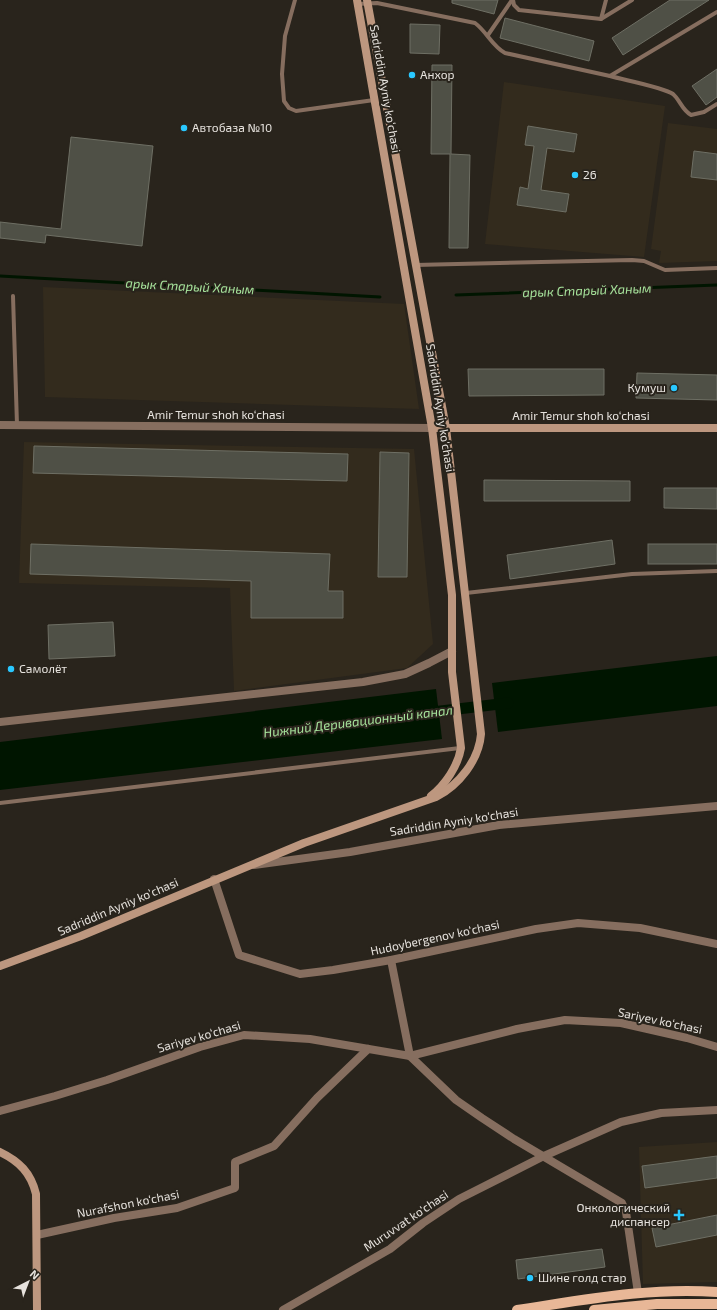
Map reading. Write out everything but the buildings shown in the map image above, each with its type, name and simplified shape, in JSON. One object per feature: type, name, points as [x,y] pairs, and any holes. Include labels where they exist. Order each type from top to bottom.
[{"type":"main road","name":"Sadriddin Ayniy ko‘chasi","points":[[0,966],[81,936],[243,867],[349,826],[415,805],[441,794],[457,781],[473,760],[480,745],[481,734],[466,593],[446,428],[414,265],[367,1]]},
{"type":"main road","name":"Sadriddin Ayniy ko‘chasi","points":[[357,2],[432,428],[452,595],[452,672],[461,748],[455,766],[440,788],[425,800],[415,805]]},
{"type":"main road","name":"Amir Temur shoh ko‘chasi","points":[[432,428],[717,428]]},
{"type":"main road","points":[[0,1152],[22,1166],[31,1179],[37,1202],[37,1310]]},
{"type":"main road","points":[[518,1310],[638,1293],[681,1291],[717,1292]]},
{"type":"main road","points":[[594,1310],[717,1304]]},
{"type":"street","name":"Amir Temur shoh ko‘chasi","points":[[0,424],[17,426],[432,428]]},
{"type":"street","points":[[0,722],[363,682],[405,674],[429,664],[452,651]]},
{"type":"street","name":"Sadriddin Ayniy ko‘chasi","points":[[243,867],[350,852],[499,825],[717,806]]},
{"type":"street","name":"Hudoybergenov ko‘chasi","points":[[214,879],[239,955],[300,974],[392,960],[536,929],[578,923],[640,928],[717,944]]},
{"type":"street","points":[[392,960],[410,1056],[456,1100],[514,1139],[622,1203],[626,1212],[638,1293]]},
{"type":"street","name":"Sariyev ko‘chasi","points":[[0,1111],[84,1087],[200,1047],[244,1035],[310,1039],[410,1056],[565,1020],[621,1023],[688,1038],[717,1047]]},
{"type":"street","name":"Nurafshon ko‘chasi","points":[[37,1235],[114,1218],[177,1208],[235,1188],[235,1162],[274,1146],[317,1098],[368,1049]]},
{"type":"street","name":"Muruvvat ko‘chasi","points":[[283,1310],[390,1249],[423,1223],[459,1199],[544,1156],[621,1122],[661,1113],[717,1110]]},
{"type":"lane","points":[[295,0],[285,36],[282,74],[284,101],[289,108],[296,111],[375,100]]},
{"type":"lane","points":[[513,0],[514,6],[519,10],[602,19],[632,0]]},
{"type":"lane","points":[[488,36],[513,0]]},
{"type":"lane","points":[[602,19],[606,0]]},
{"type":"lane","points":[[357,2],[367,1],[475,23],[482,28],[498,49],[505,53],[610,76],[668,92],[677,99],[686,113],[690,115],[704,112],[717,104]]},
{"type":"lane","points":[[610,76],[717,12]]},
{"type":"lane","points":[[414,265],[632,260],[644,261],[665,270],[717,268]]},
{"type":"lane","points":[[13,296],[17,426]]},
{"type":"lane","points":[[466,593],[632,574],[717,571]]},
{"type":"lane","points":[[0,803],[461,748]]},
{"type":"shaded area","name":"26","points":[[504,82],[665,106],[644,257],[485,244]]},
{"type":"shaded area","points":[[668,123],[717,129],[717,261],[659,263],[661,251],[651,249]]},
{"type":"shaded area","points":[[43,287],[404,304],[419,409],[45,397]]},
{"type":"shaded area","points":[[24,442],[414,449],[433,644],[407,668],[234,691],[230,588],[19,583]]},
{"type":"shaded area","name":"Онкологический диспансер","points":[[717,1142],[717,1282],[643,1284],[639,1147]]},
{"type":"water","points":[[717,656],[717,706],[498,732],[492,683]]},
{"type":"water","points":[[436,689],[442,739],[0,790],[0,742]]},
{"type":"waterway","name":"арык Старый Ханым","points":[[0,276],[380,297]]},
{"type":"waterway","name":"арык Старый Ханым","points":[[456,295],[717,285]]},
{"type":"waterway","name":"Нижний Деривационный канал","points":[[424,713],[508,703]]},
{"type":"place","name":"Анхор","points":[[412,75]]},
{"type":"place","name":"Автобаза №10","points":[[184,128]]},
{"type":"place","name":"26","points":[[575,175]]},
{"type":"place","name":"Кумуш","points":[[674,388]]},
{"type":"place","name":"Самолёт","points":[[11,669]]},
{"type":"place","name":"Онкологический диспансер","points":[[679,1215]]},
{"type":"place","name":"Шине голд стар","points":[[530,1278]]}]
